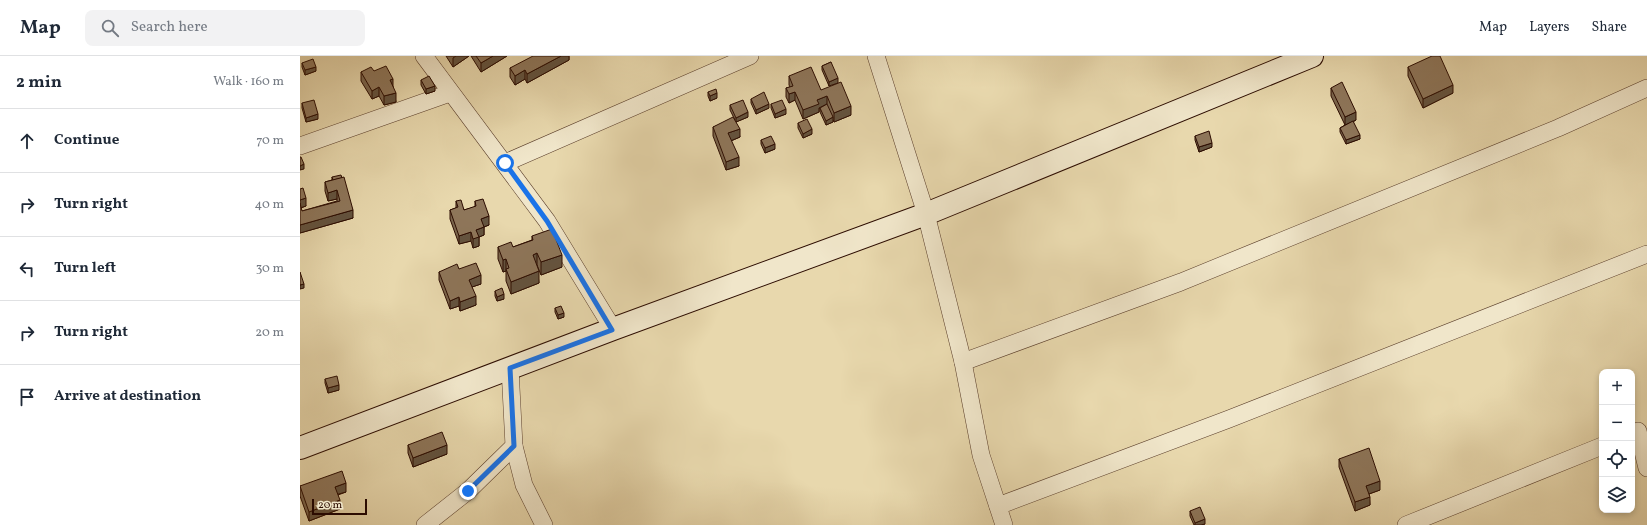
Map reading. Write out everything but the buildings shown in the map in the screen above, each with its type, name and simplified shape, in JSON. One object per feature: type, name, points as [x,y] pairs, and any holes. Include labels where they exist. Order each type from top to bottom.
[{"type":"street","points":[[424,56],[450,93],[505,163],[547,221],[612,330]]},
{"type":"street","points":[[505,163],[750,56]]},
{"type":"street","points":[[876,56],[926,214],[963,362],[981,455],[1004,525]]},
{"type":"street","points":[[300,448],[510,368],[926,214],[1312,56]]},
{"type":"street","points":[[963,362],[1181,282],[1558,128],[1647,88]]},
{"type":"street","points":[[300,146],[450,93]]},
{"type":"street","points":[[998,506],[1229,419],[1647,254]]},
{"type":"street","points":[[510,368],[514,446],[524,485],[544,525]]},
{"type":"street","points":[[1639,431],[1647,468]]},
{"type":"street","points":[[425,525],[468,491],[514,446]]},
{"type":"street","points":[[1406,525],[1599,447]]},
{"type":"route","points":[[468,491],[514,446],[510,368],[612,330],[547,221],[505,163]]}]
